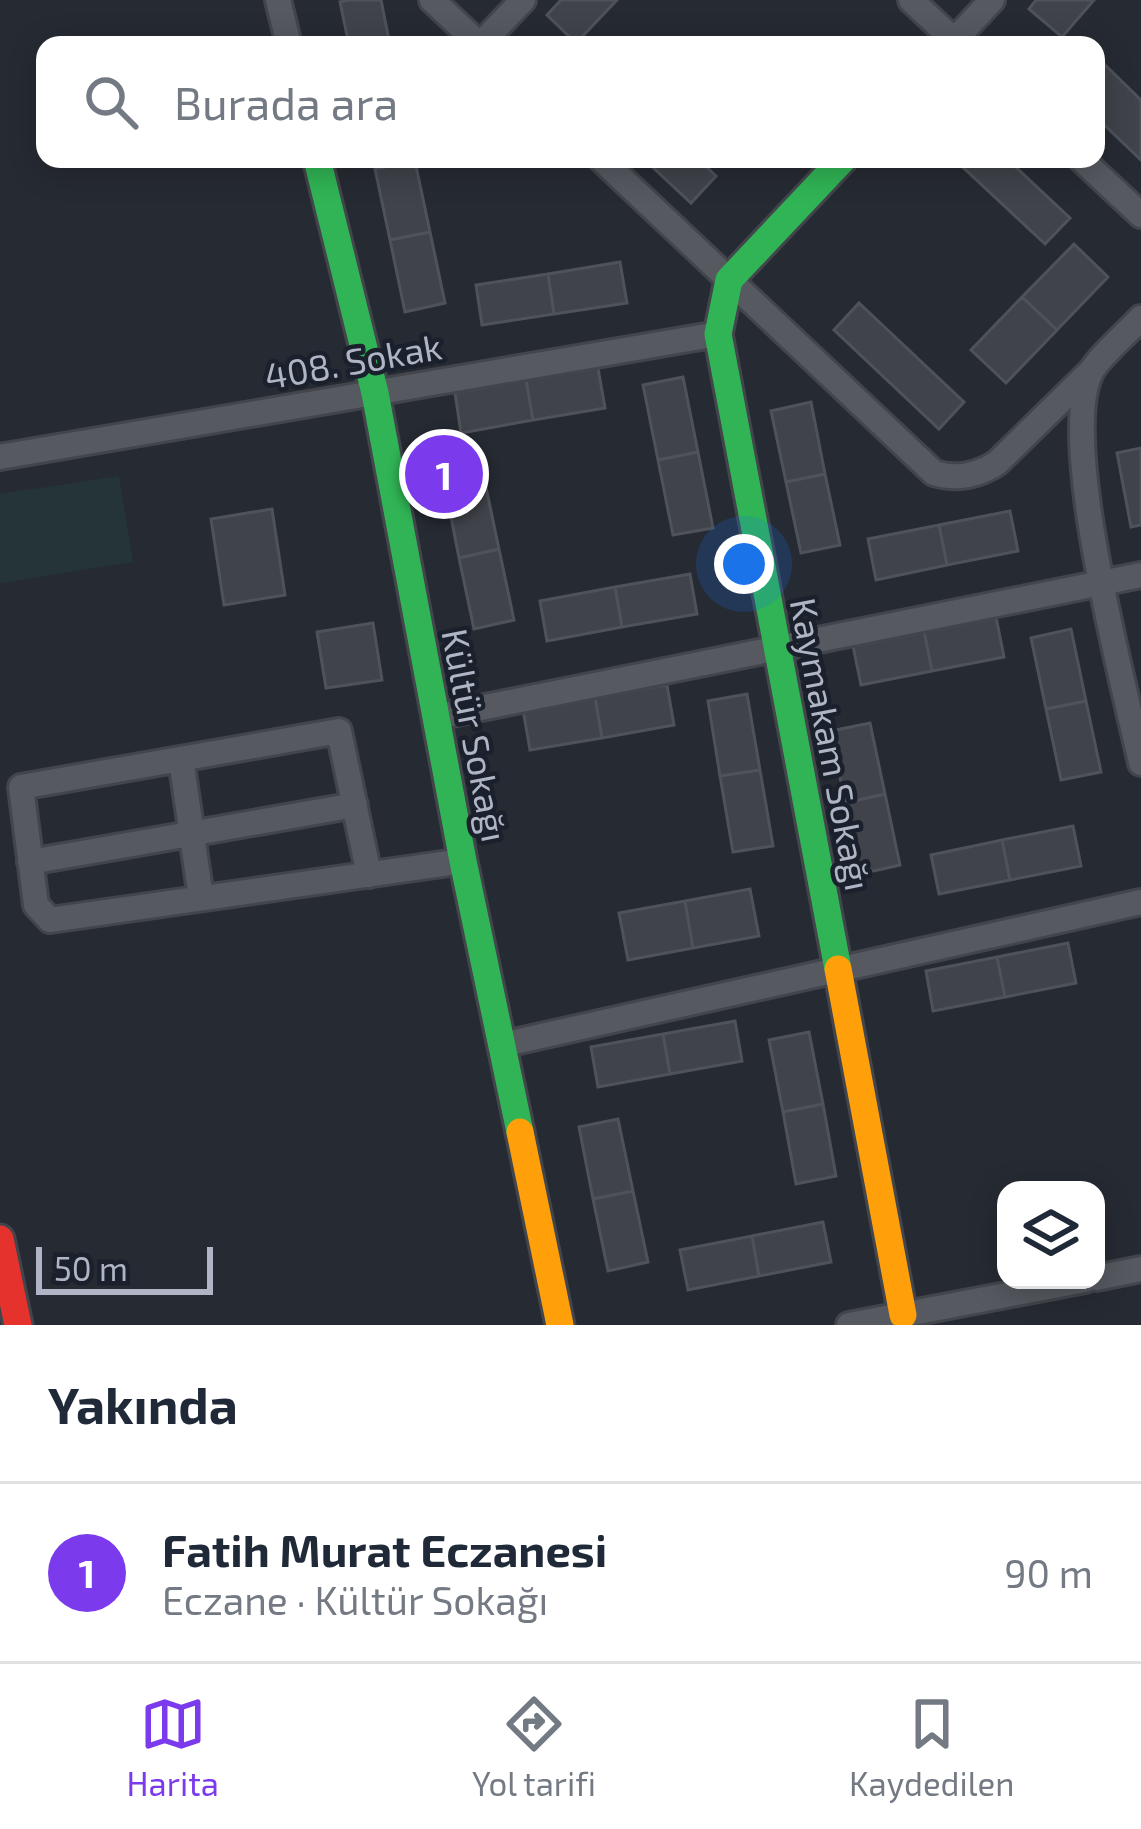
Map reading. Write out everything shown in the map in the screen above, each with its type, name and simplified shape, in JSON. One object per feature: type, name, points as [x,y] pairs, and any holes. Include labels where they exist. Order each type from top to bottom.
[{"type":"street","points":[[278,0],[287,36]]},
{"type":"street","points":[[432,0],[470,36]]},
{"type":"street","points":[[489,36],[523,0]]},
{"type":"street","points":[[911,0],[947,36]]},
{"type":"street","points":[[962,36],[992,0]]},
{"type":"street","name":"Kültür Sokağı","points":[[319,168],[375,393],[464,861],[560,1325]]},
{"type":"street","points":[[611,168],[940,475],[971,475],[998,463],[1141,318]]},
{"type":"street","points":[[729,280],[835,168]]},
{"type":"street","points":[[1091,168],[1141,215]]},
{"type":"street","name":"Kaymakam Sokağı","points":[[729,280],[718,334],[903,1315]]},
{"type":"street","name":"408. Sokak","points":[[0,457],[718,334]]},
{"type":"street","points":[[1091,371],[1082,446],[1096,554],[1141,763]]},
{"type":"street","points":[[436,717],[1141,575]]},
{"type":"street","points":[[369,874],[339,731],[21,787],[36,904],[50,920],[464,861]]},
{"type":"street","points":[[181,759],[200,898]]},
{"type":"street","points":[[30,862],[355,805]]},
{"type":"street","points":[[501,1045],[1141,902]]},
{"type":"street","points":[[0,1239],[18,1325]]},
{"type":"street","points":[[1105,1276],[1141,1269]]},
{"type":"street","points":[[849,1325],[1038,1289]]},
{"type":"shaded area","points":[[119,476],[133,562],[0,583],[0,494]]},
{"type":"building","points":[[381,0],[388,36],[347,36],[340,2]]},
{"type":"building","points":[[561,0],[617,0],[583,36],[569,36],[547,15]]},
{"type":"building","points":[[1036,0],[1094,0],[1063,36],[1029,9]]},
{"type":"building","points":[[1105,65],[1141,100],[1141,160],[1105,126]]},
{"type":"building","points":[[416,168],[430,232],[390,240],[375,169]]},
{"type":"building","points":[[654,168],[708,168],[716,176],[691,203]]},
{"type":"building","points":[[964,168],[1017,168],[1070,218],[1045,244]]},
{"type":"building","points":[[430,232],[445,303],[405,312],[390,240]]},
{"type":"building","points":[[1074,244],[1108,277],[1057,330],[1022,297]]},
{"type":"building","points":[[620,262],[627,303],[554,314],[548,274]]},
{"type":"building","points":[[548,274],[554,314],[482,325],[476,285]]},
{"type":"building","points":[[1022,297],[1057,330],[1006,383],[971,350]]},
{"type":"building","points":[[859,303],[964,402],[939,429],[834,330]]},
{"type":"building","points":[[598,368],[605,408],[533,420],[526,380]]},
{"type":"building","points":[[683,377],[698,452],[658,460],[643,385]]},
{"type":"building","points":[[526,380],[533,420],[461,433],[455,393]]},
{"type":"building","points":[[811,402],[825,474],[786,482],[771,411]]},
{"type":"building","points":[[1141,448],[1141,525],[1131,527],[1117,453]]},
{"type":"building","points":[[698,452],[713,528],[673,535],[658,460]]},
{"type":"building","points":[[825,474],[840,545],[801,553],[786,482]]},
{"type":"building","points":[[484,478],[499,549],[459,558],[445,486]]},
{"type":"building","points":[[272,509],[285,595],[224,605],[211,519]]},
{"type":"building","points":[[1010,511],[1018,551],[947,565],[939,525]]},
{"type":"building","points":[[939,525],[947,565],[876,580],[868,539]]},
{"type":"building","points":[[499,549],[514,620],[474,629],[459,558]]},
{"type":"building","points":[[690,574],[697,614],[622,627],[615,587]]},
{"type":"building","points":[[615,587],[622,627],[547,641],[540,601]]},
{"type":"building","points":[[996,617],[1004,657],[932,671],[924,631]]},
{"type":"building","points":[[373,623],[382,680],[326,688],[317,632]]},
{"type":"building","points":[[1071,629],[1086,701],[1046,709],[1031,638]]},
{"type":"building","points":[[924,631],[932,671],[861,685],[853,646]]},
{"type":"building","points":[[667,685],[674,725],[602,738],[595,697]]},
{"type":"building","points":[[747,694],[760,770],[720,776],[708,701]]},
{"type":"building","points":[[595,697],[602,738],[530,750],[523,710]]},
{"type":"building","points":[[1086,701],[1101,772],[1061,780],[1046,709]]},
{"type":"building","points":[[870,723],[885,794],[845,803],[831,731]]},
{"type":"building","points":[[760,770],[773,846],[733,852],[720,776]]},
{"type":"building","points":[[885,794],[900,865],[860,874],[845,803]]},
{"type":"building","points":[[1073,826],[1081,866],[1010,880],[1002,840]]},
{"type":"building","points":[[1002,840],[1010,880],[939,894],[931,855]]},
{"type":"building","points":[[750,889],[759,936],[693,948],[685,901]]},
{"type":"building","points":[[685,901],[693,948],[628,960],[619,913]]},
{"type":"building","points":[[1068,943],[1076,983],[1005,997],[997,957]]},
{"type":"building","points":[[997,957],[1005,997],[933,1011],[926,971]]},
{"type":"building","points":[[735,1021],[742,1061],[670,1074],[663,1034]]},
{"type":"building","points":[[809,1032],[823,1104],[783,1112],[769,1040]]},
{"type":"building","points":[[663,1034],[670,1074],[598,1087],[591,1047]]},
{"type":"building","points":[[823,1104],[836,1176],[796,1184],[783,1112]]},
{"type":"building","points":[[618,1119],[633,1191],[593,1199],[579,1127]]},
{"type":"building","points":[[633,1191],[648,1262],[608,1271],[593,1199]]},
{"type":"building","points":[[823,1222],[831,1262],[759,1276],[752,1236]]},
{"type":"building","points":[[752,1236],[759,1276],[688,1290],[680,1250]]},
{"type":"traffic: fast","points":[[319,168],[375,393],[463,861],[520,1132]]},
{"type":"traffic: fast","points":[[835,168],[729,280],[718,334],[838,969]]},
{"type":"traffic: slow","points":[[838,969],[903,1315]]},
{"type":"traffic: slow","points":[[520,1132],[560,1325]]},
{"type":"traffic: jam","points":[[0,1239],[18,1325]]},
{"type":"place","name":"Fatih Murat Eczanesi","points":[[444,474]]}]
